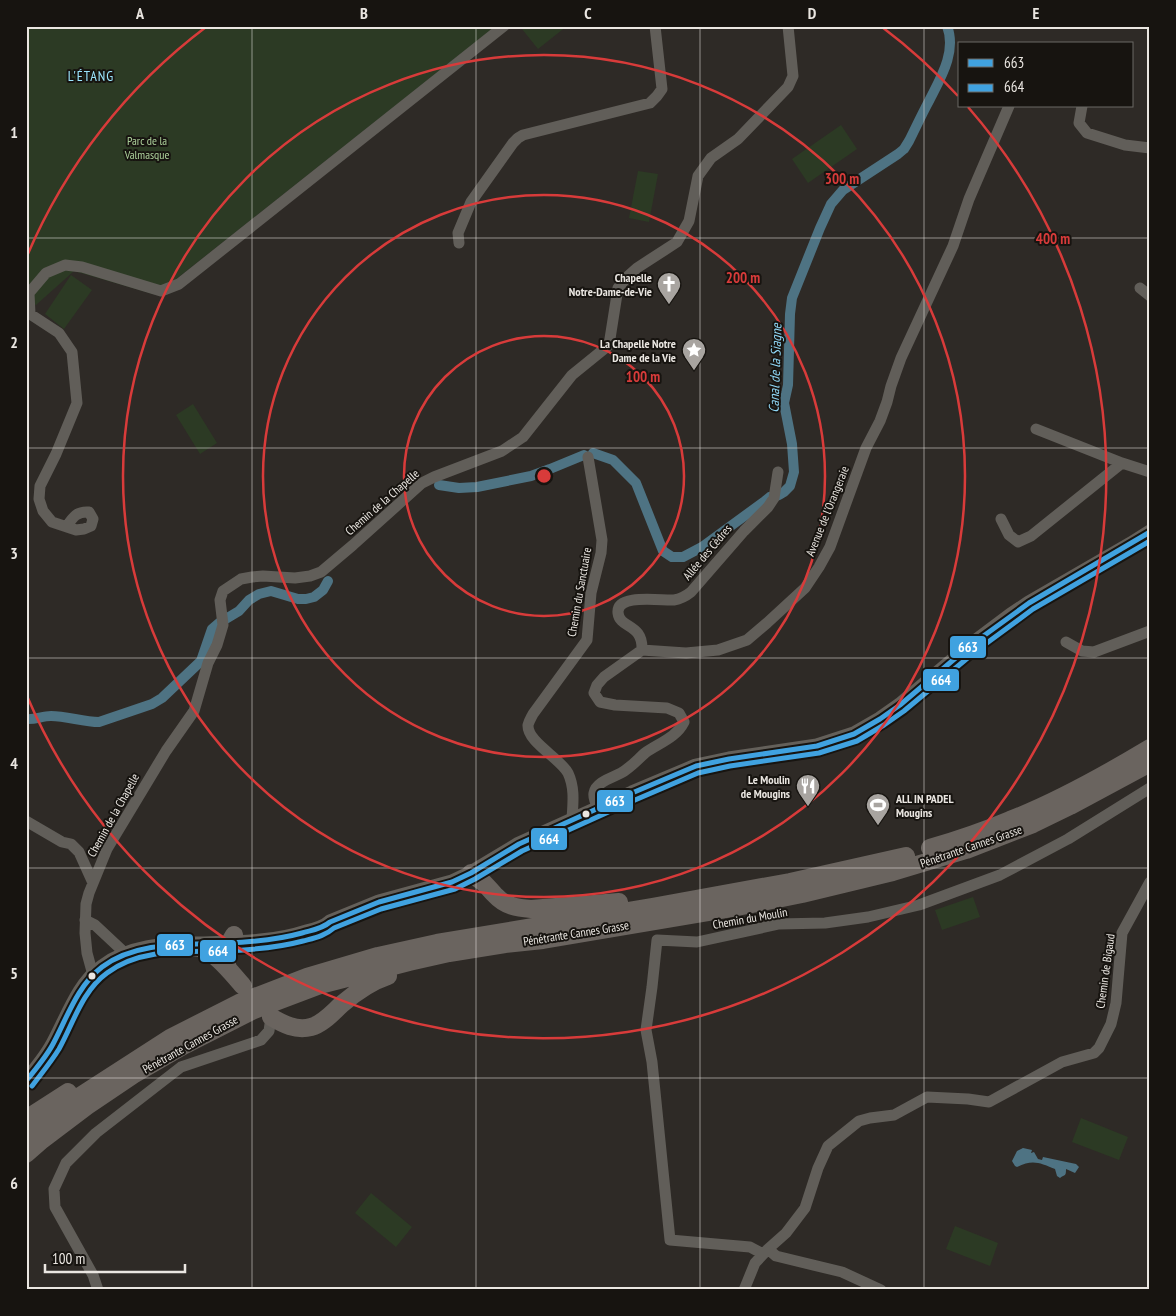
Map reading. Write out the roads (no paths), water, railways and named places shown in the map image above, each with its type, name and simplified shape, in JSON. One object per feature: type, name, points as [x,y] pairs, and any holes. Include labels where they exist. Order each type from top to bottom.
[{"type":"highway","name":"Pénétrante Cannes Grasse","points":[[26,1138],[77,1098],[170,1038],[239,1003],[307,977],[370,958],[447,941],[719,895],[891,860],[962,838],[1044,806],[1150,748]]},
{"type":"highway","name":"Pénétrante Cannes Grasse","points":[[26,1154],[87,1106],[133,1075],[183,1046],[254,1010],[320,985],[449,953],[543,940],[727,909],[802,894],[893,872],[966,850],[1033,824],[1150,763]]},
{"type":"highway","points":[[480,874],[496,897],[511,906],[520,908],[719,895]]},
{"type":"highway","points":[[228,968],[224,958],[225,950],[232,939]]},
{"type":"highway","points":[[270,1016],[282,1024],[294,1028],[304,1029],[313,1027],[351,996],[376,980],[397,973],[543,940]]},
{"type":"highway","points":[[182,945],[211,953],[228,968],[243,986]]},
{"type":"highway","points":[[26,1118],[108,1068],[170,1038]]},
{"type":"main road","points":[[123,951],[278,935],[295,932],[325,921],[330,922],[379,902],[480,874],[519,844],[572,819],[696,766],[729,759],[817,746],[854,734],[900,705],[965,650],[1028,603],[1150,532]]},
{"type":"main road","points":[[26,1070],[38,1056],[73,989],[80,979],[91,971],[101,968],[123,951],[145,941],[232,939]]},
{"type":"main road","points":[[26,1080],[52,1046],[91,971]]},
{"type":"street","points":[[67,526],[52,522],[43,511],[39,499],[40,486],[56,454],[77,403],[72,352],[60,333],[30,314],[29,293],[46,274],[65,265],[82,267],[161,290],[179,284],[504,26]]},
{"type":"street","points":[[460,243],[458,233],[471,202],[518,138],[523,135],[650,103],[657,96],[662,89],[655,26]]},
{"type":"street","name":"Chemin de la Chapelle","points":[[91,971],[87,953],[85,920],[86,904],[94,880],[107,849],[166,751],[194,711],[208,663],[217,645],[222,621],[220,600],[223,591],[241,580],[263,576],[295,578],[321,572],[422,483],[502,451],[524,437],[572,375],[609,345],[618,288],[637,268],[677,242],[689,221],[698,176],[711,158],[738,139],[788,87],[793,76],[788,26]]},
{"type":"street","name":"Avenue de l'Orangeraie","points":[[642,650],[686,653],[718,650],[747,640],[805,588],[830,546],[866,448],[880,421],[901,358],[953,246],[969,199],[1008,108]]},
{"type":"street","points":[[1082,108],[1079,123],[1087,133],[1125,145],[1150,148]]},
{"type":"street","points":[[1140,288],[1150,296]]},
{"type":"street","points":[[1036,429],[1150,472]]},
{"type":"street","name":"Chemin du Sanctuaire","points":[[572,819],[574,789],[567,771],[533,738],[528,727],[533,714],[587,640],[591,593],[601,553],[602,540],[588,456]]},
{"type":"street","points":[[1001,519],[1009,535],[1018,542],[1031,536],[1122,463]]},
{"type":"street","name":"Allée des Cèdres","points":[[642,650],[642,641],[637,631],[620,619],[619,608],[623,603],[635,600],[674,600],[684,597],[691,592],[744,531],[768,507],[775,494],[778,472]]},
{"type":"street","points":[[1066,642],[1082,651],[1094,652],[1150,631]]},
{"type":"street","points":[[598,808],[594,798],[597,788],[602,783],[622,772],[646,752],[671,738],[680,730],[684,722],[679,714],[668,708],[614,705],[600,702],[594,694],[597,685],[604,677],[642,650]]},
{"type":"street","name":"Chemin du Moulin","points":[[766,1252],[750,1247],[670,1240],[652,1062],[646,1030],[657,940],[697,942],[779,924],[825,923],[868,917],[918,905],[1000,875],[1068,839],[1150,788]]},
{"type":"street","points":[[26,821],[62,842],[71,844],[79,852],[94,880]]},
{"type":"street","name":"Chemin de Bigaud","points":[[744,1290],[755,1263],[786,1233],[805,1208],[818,1168],[828,1146],[859,1120],[894,1115],[927,1097],[968,1098],[989,1102],[1062,1062],[1094,1053],[1099,1048],[1111,1024],[1116,1003],[1122,933],[1150,882]]},
{"type":"street","points":[[85,920],[95,925],[123,951]]},
{"type":"street","points":[[98,1290],[93,1275],[55,1207],[54,1189],[66,1164],[96,1133],[181,1067],[261,1040],[269,1031],[270,1016]]},
{"type":"street","points":[[766,1252],[842,1272],[881,1290]]},
{"type":"water","points":[[1023,1148],[1032,1150],[1031,1153],[1034,1152],[1038,1159],[1042,1160],[1043,1157],[1076,1164],[1079,1167],[1075,1173],[1066,1169],[1065,1174],[1060,1178],[1057,1176],[1055,1169],[1041,1164],[1028,1163],[1017,1167],[1012,1161],[1017,1151]]},
{"type":"waterway","name":"Canal de la Siagne","points":[[593,453],[613,460],[636,483],[663,551],[672,557],[683,557],[702,547],[770,497],[779,495],[790,486],[794,472],[792,444],[784,403],[788,385],[792,298],[831,204],[843,190],[898,154],[909,141],[946,65],[950,46],[947,26]]},
{"type":"waterway","name":"Canal de la Siagne","points":[[439,485],[459,488],[477,487],[531,476],[584,455]]},
{"type":"waterway","name":"Canal de la Siagne","points":[[26,719],[51,716],[99,722],[152,704],[162,698],[201,661],[212,629],[239,611],[249,600],[259,594],[271,591],[298,599],[306,599],[314,597],[323,590],[328,581]]},
{"type":"place","name":"Chapelle Notre-Dame-de-Vie","points":[[669,305]]},
{"type":"place","name":"La Chapelle Notre Dame de la Vie","points":[[694,371]]},
{"type":"place","name":"Le Moulin de Mougins","points":[[808,807]]},
{"type":"place","name":"ALL IN PADEL Mougins","points":[[878,826]]},
{"type":"district","name":"L'ÉTANG","points":[[91,76]]},
{"type":"park label","name":"Parc de la Valmasque","points":[[147,147]]}]
